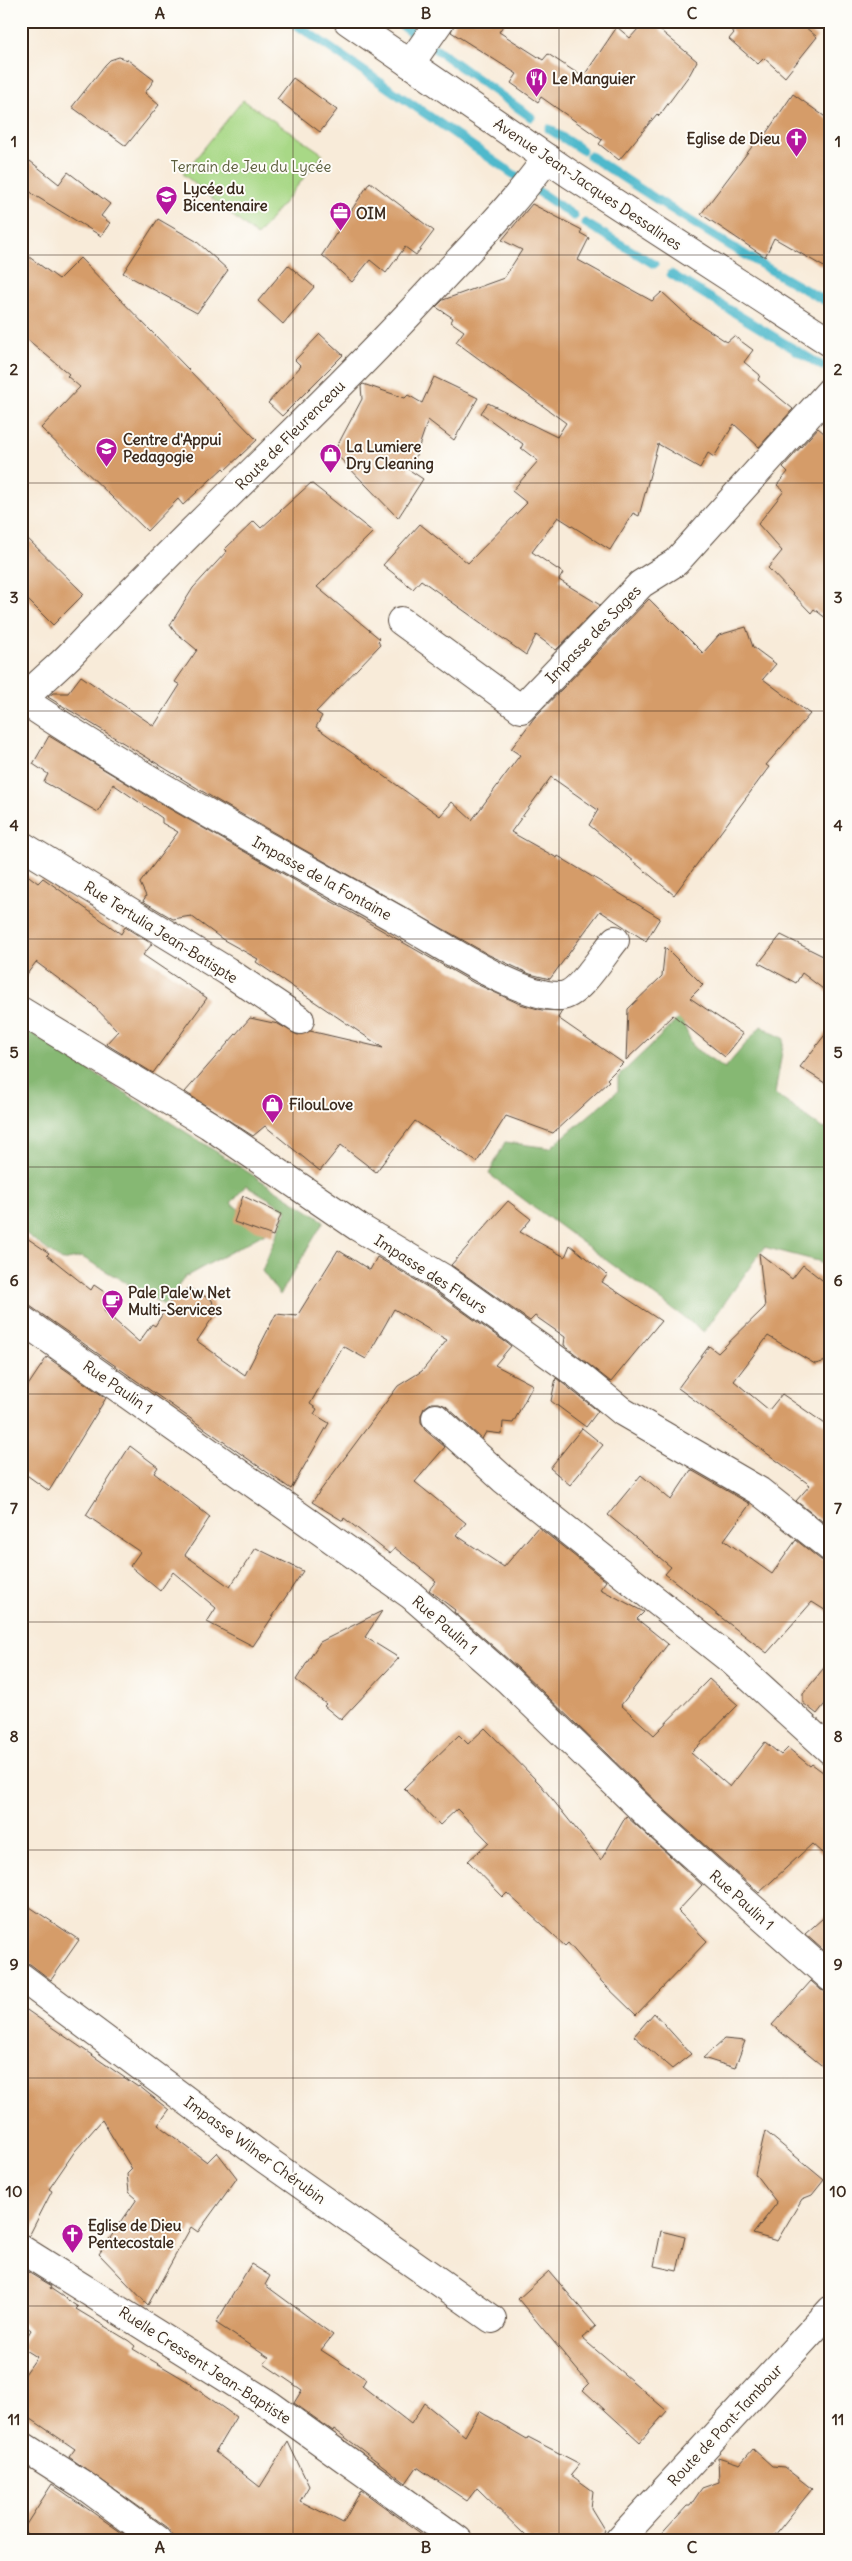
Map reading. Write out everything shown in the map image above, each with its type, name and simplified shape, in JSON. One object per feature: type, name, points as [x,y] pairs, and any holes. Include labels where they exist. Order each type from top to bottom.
[{"type":"street","name":"Avenue Jean-Jacques Dessalines","points":[[348,21],[424,43],[546,158],[831,343]]},
{"type":"street","name":"Route de Fleurenceau","points":[[22,701],[61,665],[149,571],[231,495],[394,330],[527,185],[546,158]]},
{"type":"street","name":"Impasse des Sages","points":[[401,621],[521,709],[641,584],[676,562],[831,390]]},
{"type":"street","name":"Impasse de la Fontaine","points":[[22,701],[218,821],[458,956],[536,994],[564,996],[580,985],[615,940]]},
{"type":"street","name":"Rue Tertulia Jean-Batispte","points":[[21,845],[227,971],[300,1020]]},
{"type":"street","name":"Impasse des Fleurs","points":[[21,1011],[209,1125],[358,1227],[443,1278],[578,1375],[623,1412],[759,1491],[831,1548]]},
{"type":"street","name":"Rue Paulin 1","points":[[21,1318],[411,1595],[508,1680],[656,1824],[831,1978]]},
{"type":"street","points":[[436,1418],[503,1479],[732,1661],[831,1751]]},
{"type":"street","name":"Impasse Wilner Chérubin","points":[[21,1977],[265,2159],[492,2319]]},
{"type":"street","name":"Ruelle Cressent Jean-Baptiste","points":[[21,2248],[270,2405],[458,2540]]},
{"type":"street","name":"Route de Pont-Tambour","points":[[619,2540],[831,2310]]},
{"type":"street","points":[[21,2445],[82,2484],[158,2540]]},
{"type":"green space","name":"Terrain de Jeu du Lycée","points":[[243,100],[323,154],[257,236],[183,174]]},
{"type":"green space","points":[[680,1017],[694,1048],[725,1068],[761,1026],[784,1039],[775,1094],[823,1129],[831,1126],[831,1272],[818,1261],[764,1247],[704,1332],[489,1174],[505,1142],[550,1148],[618,1091],[618,1077]]},
{"type":"green space","points":[[21,1026],[324,1221],[280,1295],[262,1271],[287,1210],[246,1185],[231,1203],[267,1232],[185,1277],[164,1305],[82,1257],[62,1261],[21,1230]]},
{"type":"building","points":[[455,21],[506,21],[499,32],[543,60],[548,54],[583,77],[617,27],[630,38],[645,21],[649,21],[697,61],[690,74],[659,116],[657,114],[619,160],[599,144],[602,140],[541,97],[538,102],[511,83],[517,74],[451,32]]},
{"type":"building","points":[[726,21],[798,21],[817,37],[785,77],[764,58],[758,64],[729,39],[734,33]]},
{"type":"building","points":[[119,57],[128,60],[154,80],[145,93],[159,105],[126,146],[72,107],[105,65],[110,60]]},
{"type":"building","points":[[293,78],[337,110],[320,132],[277,99]]},
{"type":"building","points":[[793,94],[831,121],[831,271],[774,238],[765,257],[701,214],[757,140],[760,142]]},
{"type":"building","points":[[30,161],[59,184],[68,172],[110,204],[101,216],[110,223],[101,236],[34,195],[21,183],[21,173]]},
{"type":"building","points":[[370,182],[434,231],[416,255],[405,247],[386,273],[370,260],[352,282],[322,255]]},
{"type":"building","points":[[532,204],[582,230],[580,233],[589,238],[578,260],[652,301],[662,292],[690,318],[727,342],[734,336],[753,350],[744,362],[760,375],[758,380],[793,409],[759,447],[734,424],[714,457],[708,453],[700,468],[658,444],[639,516],[633,513],[610,550],[558,517],[532,552],[563,573],[559,580],[600,605],[556,650],[536,635],[526,655],[421,580],[413,589],[383,565],[420,524],[468,563],[527,503],[512,491],[538,461],[521,448],[523,444],[481,413],[488,403],[557,437],[566,423],[456,342],[464,331],[451,322],[453,318],[436,307],[443,300],[504,278],[522,250],[502,240]]},
{"type":"building","points":[[158,219],[196,241],[228,270],[197,313],[123,273]]},
{"type":"building","points":[[21,251],[59,279],[80,258],[257,440],[183,505],[178,499],[147,531],[41,428],[80,387],[67,376],[69,374],[21,334]]},
{"type":"building","points":[[288,265],[314,287],[283,324],[258,301]]},
{"type":"building","points":[[320,334],[343,355],[282,416],[268,403],[301,366],[295,360]]},
{"type":"building","points":[[434,377],[478,398],[454,440],[428,420],[415,458],[408,469],[423,479],[398,518],[334,452],[362,399],[361,386],[363,384],[405,398],[408,395],[422,403]]},
{"type":"building","points":[[818,428],[831,439],[831,622],[814,609],[811,613],[768,568],[782,551],[758,524],[784,491],[777,485],[788,472],[783,467]]},
{"type":"building","points":[[311,483],[373,532],[317,587],[380,639],[378,641],[380,645],[316,712],[322,716],[316,727],[440,816],[452,802],[472,820],[520,755],[511,749],[534,718],[649,599],[703,653],[719,635],[746,627],[753,647],[776,664],[763,679],[810,714],[766,765],[769,767],[674,895],[589,825],[598,810],[551,777],[511,832],[557,858],[558,856],[660,918],[646,941],[600,911],[550,979],[530,974],[489,955],[220,802],[48,697],[53,693],[68,693],[81,676],[154,726],[180,685],[175,682],[197,650],[174,631],[170,625],[193,588],[227,551],[225,549],[254,521],[261,528]]},
{"type":"building","points":[[21,532],[84,594],[53,625],[21,593]]},
{"type":"building","points":[[49,736],[156,801],[474,983],[520,1004],[542,1010],[562,1011],[558,1018],[623,1063],[607,1079],[609,1081],[553,1133],[506,1116],[477,1162],[415,1121],[376,1172],[341,1145],[320,1171],[265,1126],[253,1136],[185,1092],[250,1018],[278,1024],[298,1035],[310,1031],[383,1048],[256,962],[258,959],[222,939],[191,916],[173,919],[143,901],[146,896],[140,883],[178,832],[162,823],[162,818],[113,784],[98,812],[44,782],[48,774],[33,764]]},
{"type":"building","points":[[21,870],[38,883],[43,878],[121,934],[125,927],[152,944],[143,955],[207,998],[153,1073],[106,1044],[118,1031],[91,1003],[36,962],[21,982]]},
{"type":"building","points":[[781,935],[831,960],[831,995],[802,973],[796,983],[759,963]]},
{"type":"building","points":[[665,947],[703,985],[690,998],[743,1034],[725,1057],[673,1015],[626,1060],[628,1009],[662,976]]},
{"type":"building","points":[[831,1027],[831,1087],[800,1067]]},
{"type":"building","points":[[243,1196],[281,1214],[273,1236],[234,1222]]},
{"type":"building","points":[[508,1201],[531,1219],[520,1232],[565,1257],[570,1245],[607,1275],[602,1282],[661,1321],[611,1382],[564,1345],[565,1337],[535,1316],[530,1321],[451,1265]]},
{"type":"building","points":[[21,1234],[49,1253],[47,1255],[91,1290],[94,1285],[113,1298],[104,1311],[139,1342],[152,1324],[155,1326],[177,1291],[184,1295],[188,1288],[212,1300],[215,1314],[197,1341],[245,1375],[276,1314],[297,1316],[338,1250],[370,1270],[377,1257],[434,1291],[511,1346],[495,1365],[533,1385],[513,1423],[503,1422],[502,1434],[486,1432],[482,1439],[446,1406],[439,1403],[431,1403],[424,1408],[421,1422],[425,1430],[445,1447],[415,1482],[466,1523],[456,1535],[504,1567],[538,1527],[606,1581],[600,1589],[644,1612],[637,1619],[668,1644],[621,1705],[654,1735],[709,1679],[738,1705],[691,1753],[730,1787],[765,1742],[781,1755],[788,1748],[810,1766],[812,1764],[831,1778],[831,1861],[812,1844],[759,1893],[667,1812],[518,1668],[454,1612],[455,1610],[429,1590],[436,1581],[395,1548],[390,1554],[344,1518],[343,1521],[312,1502],[398,1386],[422,1371],[447,1340],[394,1309],[366,1359],[343,1346],[310,1404],[317,1409],[314,1414],[329,1423],[291,1489],[30,1306],[21,1304]]},
{"type":"building","points":[[759,1253],[792,1279],[803,1265],[831,1287],[831,1360],[815,1364],[768,1336],[734,1381],[769,1410],[782,1394],[831,1428],[831,1528],[796,1501],[810,1485],[678,1388],[709,1346],[718,1353],[765,1307]]},
{"type":"building","points":[[47,1357],[106,1398],[49,1491],[21,1471],[21,1396]]},
{"type":"building","points":[[556,1378],[598,1411],[586,1427],[551,1401]]},
{"type":"building","points":[[582,1428],[603,1445],[570,1485],[550,1468]]},
{"type":"building","points":[[130,1446],[158,1467],[154,1473],[210,1517],[185,1555],[230,1587],[256,1548],[303,1571],[253,1646],[207,1622],[216,1608],[173,1572],[160,1591],[130,1566],[140,1552],[86,1515]]},
{"type":"building","points":[[691,1470],[750,1504],[724,1540],[772,1574],[796,1540],[821,1560],[831,1563],[831,1614],[812,1602],[767,1653],[665,1574],[671,1567],[608,1515],[641,1475],[671,1500]]},
{"type":"building","points":[[382,1611],[365,1637],[399,1658],[341,1720],[324,1706],[326,1704],[296,1680],[320,1642]]},
{"type":"building","points":[[831,1659],[831,1696],[817,1714],[803,1703],[803,1694]]},
{"type":"building","points":[[485,1728],[540,1784],[601,1860],[626,1816],[702,1885],[678,1911],[707,1941],[636,2015],[602,1982],[568,1943],[565,1946],[507,1893],[503,1897],[468,1861],[489,1842],[457,1809],[440,1825],[404,1788],[459,1735],[468,1744]]},
{"type":"building","points":[[21,1901],[79,1940],[51,1980],[30,1964],[21,1962]]},
{"type":"building","points":[[831,1911],[831,1957],[805,1934]]},
{"type":"building","points":[[811,1981],[821,1990],[831,1993],[831,2073],[772,2025]]},
{"type":"building","points":[[21,2006],[139,2086],[169,2110],[158,2125],[207,2162],[217,2152],[237,2178],[198,2232],[191,2227],[148,2305],[99,2254],[137,2199],[129,2192],[127,2174],[132,2169],[102,2120],[75,2151],[49,2189],[52,2191],[29,2236],[21,2233]]},
{"type":"building","points":[[654,2013],[691,2054],[672,2069],[634,2036]]},
{"type":"building","points":[[724,2039],[745,2041],[735,2068],[703,2058]]},
{"type":"building","points":[[765,2131],[824,2180],[812,2195],[802,2199],[777,2241],[753,2234],[777,2203],[755,2174]]},
{"type":"building","points":[[661,2231],[685,2237],[677,2271],[654,2266]]},
{"type":"building","points":[[251,2264],[270,2276],[265,2285],[333,2335],[321,2350],[366,2379],[362,2386],[411,2424],[424,2403],[465,2436],[479,2411],[527,2439],[528,2437],[580,2464],[571,2475],[593,2491],[591,2508],[605,2531],[595,2540],[530,2540],[477,2488],[467,2501],[417,2467],[406,2483],[334,2429],[333,2431],[294,2403],[302,2390],[264,2364],[269,2358],[216,2323]]},
{"type":"building","points":[[21,2268],[51,2286],[50,2288],[78,2307],[76,2309],[129,2341],[135,2346],[133,2349],[192,2384],[236,2417],[215,2452],[260,2487],[288,2442],[309,2486],[300,2501],[343,2523],[361,2490],[430,2540],[173,2540],[167,2527],[69,2457],[75,2449],[21,2412],[21,2380],[37,2357],[21,2347],[31,2330],[21,2322]]},
{"type":"building","points":[[549,2271],[596,2326],[582,2338],[667,2411],[640,2442],[583,2390],[589,2384],[518,2299]]},
{"type":"building","points":[[753,2449],[772,2466],[784,2467],[812,2489],[771,2540],[656,2540],[687,2506],[690,2506],[702,2488],[719,2482],[718,2457],[740,2464]]},
{"type":"building","points":[[52,2484],[125,2535],[122,2540],[35,2540],[22,2531]]},
{"type":"waterway","points":[[291,21],[574,216]]},
{"type":"waterway","points":[[396,21],[531,117]]},
{"type":"waterway","points":[[549,129],[582,150]]},
{"type":"waterway","points":[[590,156],[709,233],[831,304]]},
{"type":"waterway","points":[[585,223],[654,264]]},
{"type":"waterway","points":[[671,274],[822,366]]},
{"type":"place","name":"Le Manguier","points":[[536,97]]},
{"type":"place","name":"Eglise de Dieu","points":[[796,157]]},
{"type":"place","name":"Lycée du Bicentenaire","points":[[167,216]]},
{"type":"place","name":"OIM","points":[[340,232]]},
{"type":"place","name":"Centre d'Appui Pedagogie","points":[[107,467]]},
{"type":"place","name":"La Lumiere Dry Cleaning","points":[[330,474]]},
{"type":"place","name":"FilouLove","points":[[273,1123]]},
{"type":"place","name":"Pale Pale'w Net Multi-Services","points":[[112,1320]]},
{"type":"place","name":"Eglise de Dieu Pentecostale","points":[[72,2253]]}]
